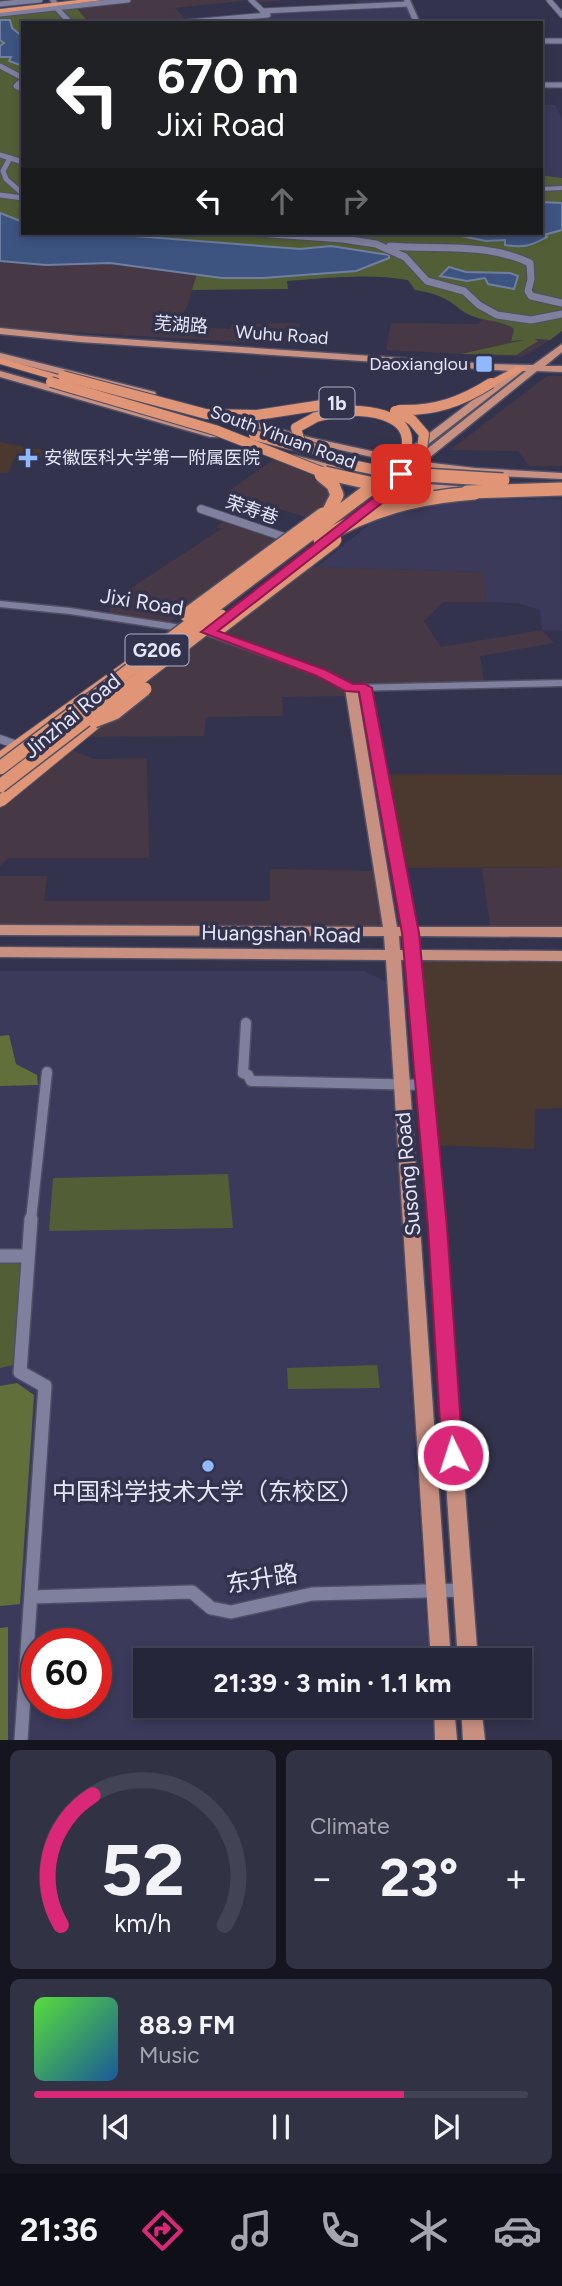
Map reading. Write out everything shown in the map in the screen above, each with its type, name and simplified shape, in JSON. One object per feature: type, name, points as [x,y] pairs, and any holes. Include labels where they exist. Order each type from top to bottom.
[{"type":"highway","points":[[0,9],[99,0]]},
{"type":"highway","points":[[1,362],[54,380]]},
{"type":"highway","points":[[532,366],[491,383],[459,404],[441,409],[419,411],[344,407],[313,412],[289,428],[291,439],[309,454],[344,468],[390,478],[414,482],[562,490]]},
{"type":"highway","name":"South Yihuan Road","points":[[54,380],[215,429],[316,471],[350,481],[396,489],[475,493],[562,490]]},
{"type":"highway","name":"South Yihuan Road","points":[[54,380],[351,460],[427,473],[503,480],[562,481]]},
{"type":"highway","name":"1b","points":[[54,380],[206,414],[227,416],[265,416],[321,404],[349,403],[390,409],[412,420],[421,428],[425,441],[415,458],[295,558]]},
{"type":"highway","name":"Jinzhai Road","points":[[0,768],[340,512],[380,480],[390,472],[400,464],[407,450],[408,438],[404,427],[388,416],[367,412],[328,413],[308,419],[296,428],[300,442],[324,457],[373,470],[386,472],[400,475],[413,478],[503,480]]},
{"type":"highway","points":[[0,758],[372,480],[407,462]]},
{"type":"highway","points":[[273,564],[327,518],[334,505],[337,495],[332,485],[316,471]]},
{"type":"highway","points":[[295,558],[344,524],[383,507],[423,498],[475,493]]},
{"type":"highway","points":[[66,718],[87,690],[313,519],[338,507]]},
{"type":"highway","points":[[81,725],[115,713],[297,567],[353,528]]},
{"type":"highway","name":"Jinzhai Road","points":[[0,786],[295,558]]},
{"type":"highway","name":"Jinzhai Road","points":[[0,802],[109,713]]},
{"type":"main road","name":"Wuhu Road","points":[[0,329],[80,339],[562,367]]},
{"type":"main road","name":"Jinzhai Road","points":[[407,462],[532,366],[562,337]]},
{"type":"main road","name":"Jinzhai Road","points":[[109,713],[208,632],[378,501],[388,484],[407,462],[532,366],[562,347]]},
{"type":"main road","name":"1b","points":[[1,362],[54,380]]},
{"type":"main road","points":[[1,362],[98,379],[312,441],[407,462],[460,471],[562,476]]},
{"type":"main road","points":[[0,374],[54,380],[285,455],[388,484],[514,493]]},
{"type":"main road","points":[[285,455],[317,469],[337,484],[342,494],[338,507]]},
{"type":"main road","points":[[353,528],[407,505],[437,499],[562,490]]},
{"type":"main road","name":"Susong Road","points":[[358,688],[394,956],[440,1648]]},
{"type":"main road","name":"Susong Road","points":[[358,688],[411,933],[467,1648]]},
{"type":"main road","name":"Huangshan Road","points":[[0,930],[562,932]]},
{"type":"main road","name":"Huangshan Road","points":[[0,952],[562,956]]},
{"type":"main road","points":[[445,1718],[446,1740]]},
{"type":"main road","points":[[472,1718],[474,1740]]},
{"type":"street","points":[[0,9],[40,0]]},
{"type":"street","points":[[53,3],[128,0]]},
{"type":"street","points":[[200,21],[268,15],[251,0]]},
{"type":"street","points":[[549,0],[562,15]]},
{"type":"street","points":[[262,11],[356,3],[407,2],[416,21]]},
{"type":"street","points":[[53,3],[69,21]]},
{"type":"street","points":[[543,41],[562,41]]},
{"type":"street","points":[[0,66],[21,78]]},
{"type":"street","points":[[543,85],[562,85]]},
{"type":"street","points":[[21,161],[4,155],[3,171],[6,179],[21,194]]},
{"type":"street","points":[[543,189],[562,188]]},
{"type":"street","points":[[0,195],[21,196]]},
{"type":"street","points":[[272,235],[423,249],[495,249],[515,254],[530,263],[531,279],[528,291],[531,296],[562,303]]},
{"type":"street","points":[[354,235],[410,260],[425,280],[436,286],[468,293],[478,304],[491,312],[540,319],[562,314]]},
{"type":"street","name":"荣寿巷","points":[[201,509],[293,540]]},
{"type":"street","name":"Jixi Road","points":[[0,604],[70,611],[208,632],[358,688],[562,683]]},
{"type":"street","points":[[0,739],[17,745]]},
{"type":"street","points":[[246,1023],[243,1073],[248,1075],[251,1081],[425,1085]]},
{"type":"street","points":[[21,1740],[45,1386],[20,1372],[27,1256],[47,1072]]},
{"type":"street","points":[[0,1256],[27,1256]]},
{"type":"street","name":"东升路","points":[[32,1597],[192,1592],[211,1608],[231,1612],[313,1594],[463,1590]]},
{"type":"shaded area","points":[[128,0],[252,0],[175,8],[187,21],[87,21],[75,6]]},
{"type":"shaded area","points":[[252,0],[287,0],[255,3]]},
{"type":"shaded area","points":[[355,0],[407,0],[417,21],[219,21],[267,15],[262,11],[357,5]]},
{"type":"shaded area","points":[[543,105],[555,105],[562,118],[562,178],[543,175]]},
{"type":"shaded area","points":[[441,235],[447,235],[508,325],[514,329],[512,341],[550,340],[522,357],[386,350],[391,323],[478,324],[482,320],[432,293],[415,290],[408,280],[356,271]]},
{"type":"shaded area","points":[[0,261],[46,265],[110,263],[197,274],[187,307],[174,325],[230,329],[232,324],[300,323],[299,332],[295,345],[0,328]]},
{"type":"shaded area","points":[[547,376],[562,376],[562,466],[529,466],[518,451],[450,450]]},
{"type":"shaded area","name":"安徽医科大学第一附属医院","points":[[0,442],[49,451],[62,457],[14,459],[8,473],[0,473]]},
{"type":"shaded area","points":[[281,454],[317,469],[342,494],[313,519],[225,494]]},
{"type":"shaded area","points":[[561,499],[562,631],[542,630],[540,610],[518,603],[486,602],[483,572],[317,567],[371,523],[398,510],[446,500]]},
{"type":"shaded area","points":[[228,519],[281,535],[169,623],[107,616],[116,598],[221,529],[216,527]]},
{"type":"shaded area","points":[[294,566],[484,572],[486,602],[443,602],[424,621],[441,647],[542,630],[554,643],[480,656],[484,683],[351,688],[352,696],[282,697],[283,716],[206,717],[204,736],[80,737]]},
{"type":"shaded area","points":[[68,748],[93,759],[147,758],[149,858],[9,858],[0,866],[0,802]]},
{"type":"shaded area","points":[[381,774],[562,775],[562,867],[399,868]]},
{"type":"shaded area","points":[[562,867],[562,932],[491,933],[482,868]]},
{"type":"shaded area","points":[[270,869],[381,871],[391,933],[0,930],[0,876],[47,876],[44,901],[270,901]]},
{"type":"shaded area","points":[[413,956],[562,956],[562,1108],[535,1109],[534,1149],[431,1145]]},
{"type":"shaded area","name":"中国科学技术大学（东校区）","points":[[0,971],[364,971],[387,982],[430,1648],[133,1648],[133,1718],[436,1718],[439,1740],[0,1740]]},
{"type":"green space","points":[[75,6],[87,21],[21,21],[21,235],[543,235],[543,175],[562,178],[562,331],[550,340],[535,339],[538,341],[516,355],[461,354],[524,340],[511,341],[514,329],[472,316],[448,300],[415,290],[408,280],[348,277],[287,281],[288,289],[192,290],[197,274],[110,263],[46,265],[0,260],[0,14]]},
{"type":"green space","points":[[9,1035],[16,1064],[37,1075],[38,1085],[0,1086],[0,1036]]},
{"type":"green space","points":[[228,1174],[233,1228],[49,1231],[53,1178]]},
{"type":"green space","points":[[0,1262],[21,1262],[14,1365],[0,1368]]},
{"type":"green space","points":[[377,1365],[380,1388],[288,1389],[287,1368]]},
{"type":"green space","points":[[17,1383],[34,1395],[20,1604],[0,1606],[0,1386]]},
{"type":"green space","points":[[8,1627],[8,1740],[0,1740],[0,1628]]},
{"type":"water","points":[[0,20],[10,20],[12,28],[21,35],[21,65],[9,61],[11,57],[0,57],[0,46],[4,43],[0,40]]},
{"type":"water","points":[[543,202],[562,203],[562,230],[522,246],[505,245],[505,240],[486,241],[456,235],[543,235]]},
{"type":"water","points":[[0,213],[21,221],[21,235],[122,235],[300,249],[331,246],[389,255],[389,258],[356,271],[263,278],[222,278],[110,263],[46,265],[0,261]]},
{"type":"water","points":[[449,267],[466,272],[510,273],[518,276],[514,289],[488,284],[485,278],[467,281],[440,276]]},
{"type":"place","name":"Daoxianglou","points":[[484,364]]},
{"type":"place","name":"安徽医科大学第一附属医院","points":[[28,458]]},
{"type":"place","name":"中国科学技术大学（东校区）","points":[[208,1466]]},
{"type":"route","points":[[401,474],[388,484],[378,501],[208,632],[321,673],[351,688],[365,688],[411,933],[438,1227],[453,1455]]}]
